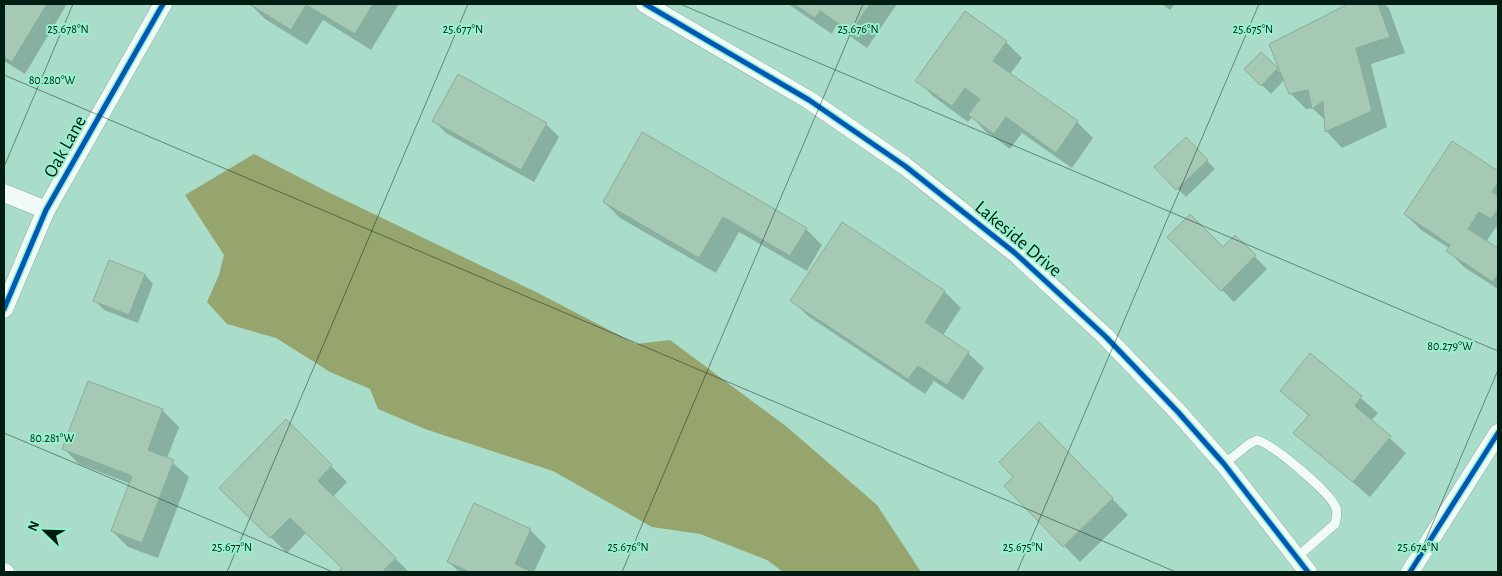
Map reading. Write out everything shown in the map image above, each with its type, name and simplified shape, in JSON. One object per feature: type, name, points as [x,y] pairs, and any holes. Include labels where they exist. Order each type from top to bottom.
[{"type":"street","name":"Oak Lane","points":[[4,309],[46,210],[163,4]]},
{"type":"street","name":"Lakeside Drive","points":[[645,4],[809,100],[905,166],[993,234],[1105,336],[1224,464],[1308,572]]},
{"type":"street","points":[[4,193],[46,210]]},
{"type":"street","points":[[1410,572],[1498,433]]},
{"type":"lane","points":[[1224,464],[1249,444],[1258,440],[1276,449],[1330,498],[1336,508],[1337,517],[1335,524],[1296,558]]},
{"type":"shaded area","points":[[254,154],[326,191],[538,293],[636,344],[670,340],[787,427],[877,505],[921,572],[783,572],[767,560],[700,534],[652,527],[553,471],[425,429],[378,409],[370,389],[330,372],[276,338],[227,324],[207,302],[219,275],[224,255],[185,195]]},
{"type":"building","points":[[4,4],[47,4],[12,62],[4,57]]},
{"type":"building","points":[[249,4],[373,4],[355,34],[306,5],[291,30]]},
{"type":"building","points":[[794,4],[870,4],[851,32],[820,11],[815,18]]},
{"type":"building","points":[[1348,4],[1378,4],[1390,37],[1356,48],[1372,111],[1325,132],[1323,101],[1312,109],[1308,90],[1289,94],[1269,44]]},
{"type":"building","points":[[965,11],[1007,41],[993,61],[1078,121],[1056,153],[1006,117],[994,134],[968,115],[980,99],[965,88],[952,106],[915,81]]},
{"type":"building","points":[[1261,52],[1278,68],[1261,86],[1244,69]]},
{"type":"building","points":[[458,74],[547,123],[521,170],[432,121]]},
{"type":"building","points":[[642,132],[807,228],[790,256],[723,217],[699,258],[603,202]]},
{"type":"building","points":[[1186,137],[1208,160],[1176,190],[1154,167]]},
{"type":"building","points":[[1452,141],[1498,171],[1498,182],[1492,192],[1498,196],[1498,209],[1491,219],[1479,212],[1468,229],[1498,248],[1498,274],[1493,282],[1446,251],[1450,245],[1404,214]]},
{"type":"building","points":[[1190,214],[1223,247],[1235,235],[1256,255],[1221,291],[1167,237]]},
{"type":"building","points":[[842,222],[945,291],[925,322],[969,352],[947,385],[918,366],[908,379],[790,301]]},
{"type":"building","points":[[109,260],[145,274],[129,315],[93,301]]},
{"type":"building","points":[[1310,353],[1362,396],[1355,406],[1391,436],[1353,482],[1293,433],[1309,415],[1280,391]]},
{"type":"building","points":[[88,381],[163,409],[148,450],[174,460],[142,543],[111,531],[132,476],[62,449]]},
{"type":"building","points":[[286,419],[332,465],[318,481],[396,558],[382,572],[338,572],[342,568],[290,518],[270,538],[219,488]]},
{"type":"building","points":[[1039,422],[1113,498],[1063,547],[1004,486],[1013,477],[999,462]]},
{"type":"building","points":[[474,503],[531,529],[515,564],[532,572],[470,572],[447,562]]},
{"type":"cycle path","points":[[4,309],[46,210],[163,4]]},
{"type":"cycle path","points":[[645,4],[809,100],[905,166],[1015,253],[1105,336],[1178,412],[1224,464],[1308,572]]},
{"type":"cycle path","points":[[1410,572],[1498,433]]}]
